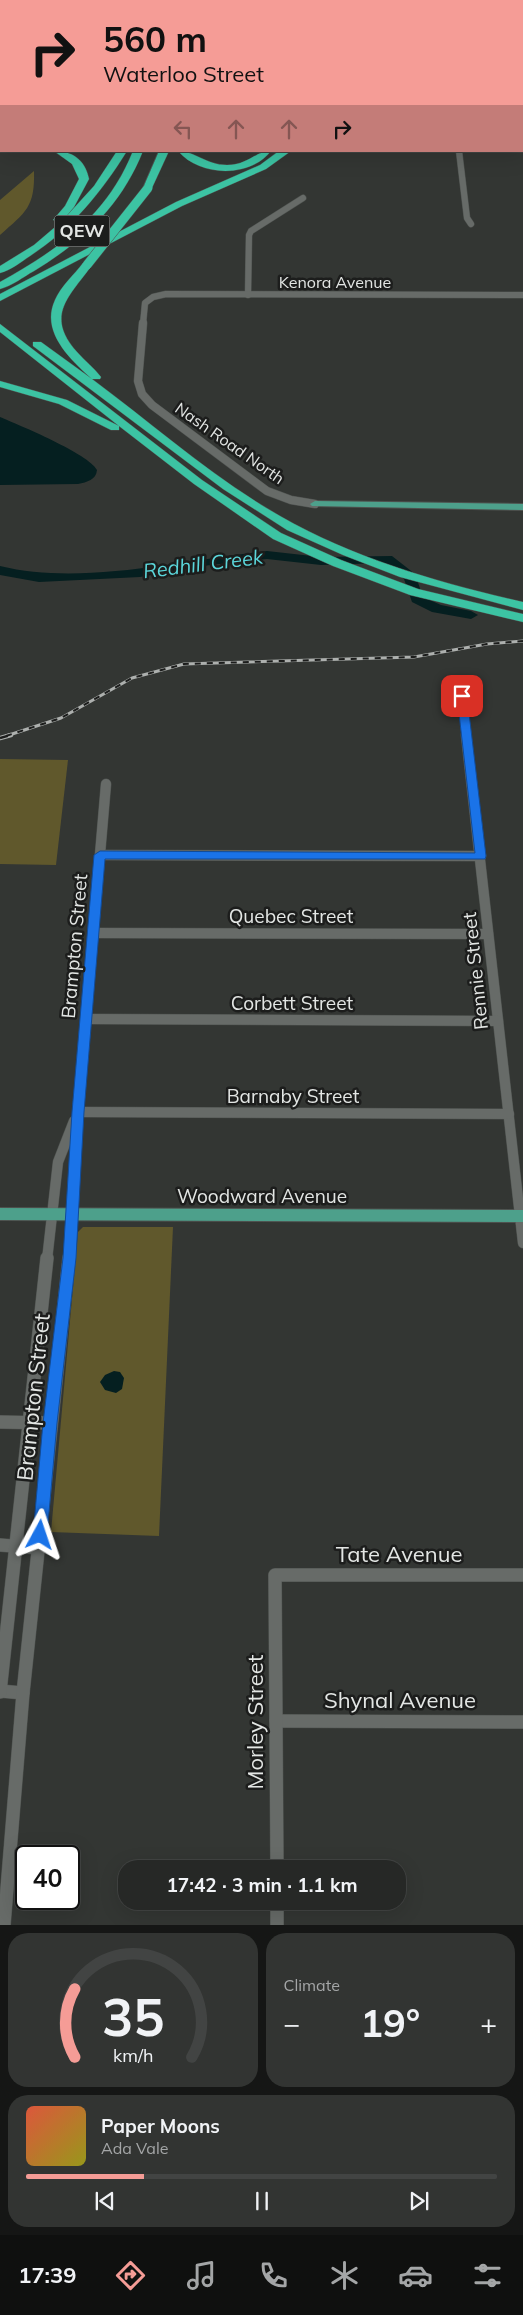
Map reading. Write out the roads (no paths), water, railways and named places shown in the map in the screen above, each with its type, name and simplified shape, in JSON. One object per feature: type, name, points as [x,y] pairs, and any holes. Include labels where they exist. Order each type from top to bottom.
[{"type":"highway","points":[[31,251],[48,229],[69,207],[84,180],[81,168],[77,162],[61,152]]},
{"type":"highway","name":"QEW","points":[[0,270],[31,251],[68,222],[87,204],[105,180],[121,152]]},
{"type":"highway","name":"QEW","points":[[0,286],[45,259],[90,223],[109,204],[123,184],[138,152]]},
{"type":"highway","points":[[122,406],[110,390],[65,344],[56,326],[58,303],[148,188],[164,152]]},
{"type":"highway","points":[[184,152],[190,159],[201,165],[229,168],[251,164],[263,157],[266,152]]},
{"type":"highway","points":[[0,298],[179,204],[263,167],[285,152]]},
{"type":"highway","points":[[0,316],[6,327],[160,453],[229,504],[277,536],[337,563],[414,592],[523,618]]},
{"type":"highway","points":[[6,327],[122,406],[220,481],[291,527],[383,567],[471,594],[523,606]]},
{"type":"highway","points":[[0,384],[63,402],[94,416],[160,453]]},
{"type":"main road","name":"Nash Road North","points":[[315,504],[523,507]]},
{"type":"main road","name":"Woodward Avenue","points":[[0,1214],[522,1216]]},
{"type":"street","points":[[459,152],[467,218],[471,224]]},
{"type":"street","points":[[248,295],[249,235],[251,231],[303,198]]},
{"type":"street","name":"Kenora Avenue","points":[[147,300],[166,294],[523,296]]},
{"type":"street","name":"Nash Road North","points":[[147,300],[145,303],[138,381],[142,394],[152,405],[267,491],[290,500],[315,504]]},
{"type":"street","name":"Rennie Street","points":[[462,696],[522,1216],[523,1243]]},
{"type":"street","name":"Brampton Street","points":[[4,1925],[23,1693],[73,1214],[78,1112],[106,784]]},
{"type":"street","points":[[100,855],[481,856]]},
{"type":"street","name":"Quebec Street","points":[[94,934],[488,934]]},
{"type":"street","name":"Corbett Street","points":[[86,1020],[498,1021]]},
{"type":"street","name":"Brampton Street","points":[[0,1691],[18,1545],[58,1162],[78,1112]]},
{"type":"street","name":"Barnaby Street","points":[[78,1112],[509,1114]]},
{"type":"street","points":[[0,1422],[50,1423]]},
{"type":"street","points":[[0,1545],[38,1548]]},
{"type":"street","name":"Tate Avenue","points":[[275,1575],[523,1575]]},
{"type":"street","name":"Morley Street","points":[[275,1575],[277,1860]]},
{"type":"street","points":[[0,1691],[23,1693]]},
{"type":"street","name":"Shynal Avenue","points":[[276,1721],[523,1722]]},
{"type":"street","points":[[277,1910],[277,1925]]},
{"type":"water","points":[[0,417],[53,440],[81,456],[97,470],[95,476],[88,481],[78,484],[0,485]]},
{"type":"water","points":[[114,1371],[120,1372],[124,1378],[122,1389],[116,1393],[105,1390],[100,1382],[105,1375]]},
{"type":"waterway","name":"Redhill Creek","points":[[0,570],[10,574],[39,578],[140,573],[210,561],[267,555],[321,561],[387,559],[410,577],[417,599],[437,609],[471,615]]},
{"type":"railway","points":[[6,736],[61,718],[132,678],[184,664],[414,657],[487,644],[523,641]]},
{"type":"railway","points":[[0,738],[11,735]]}]
